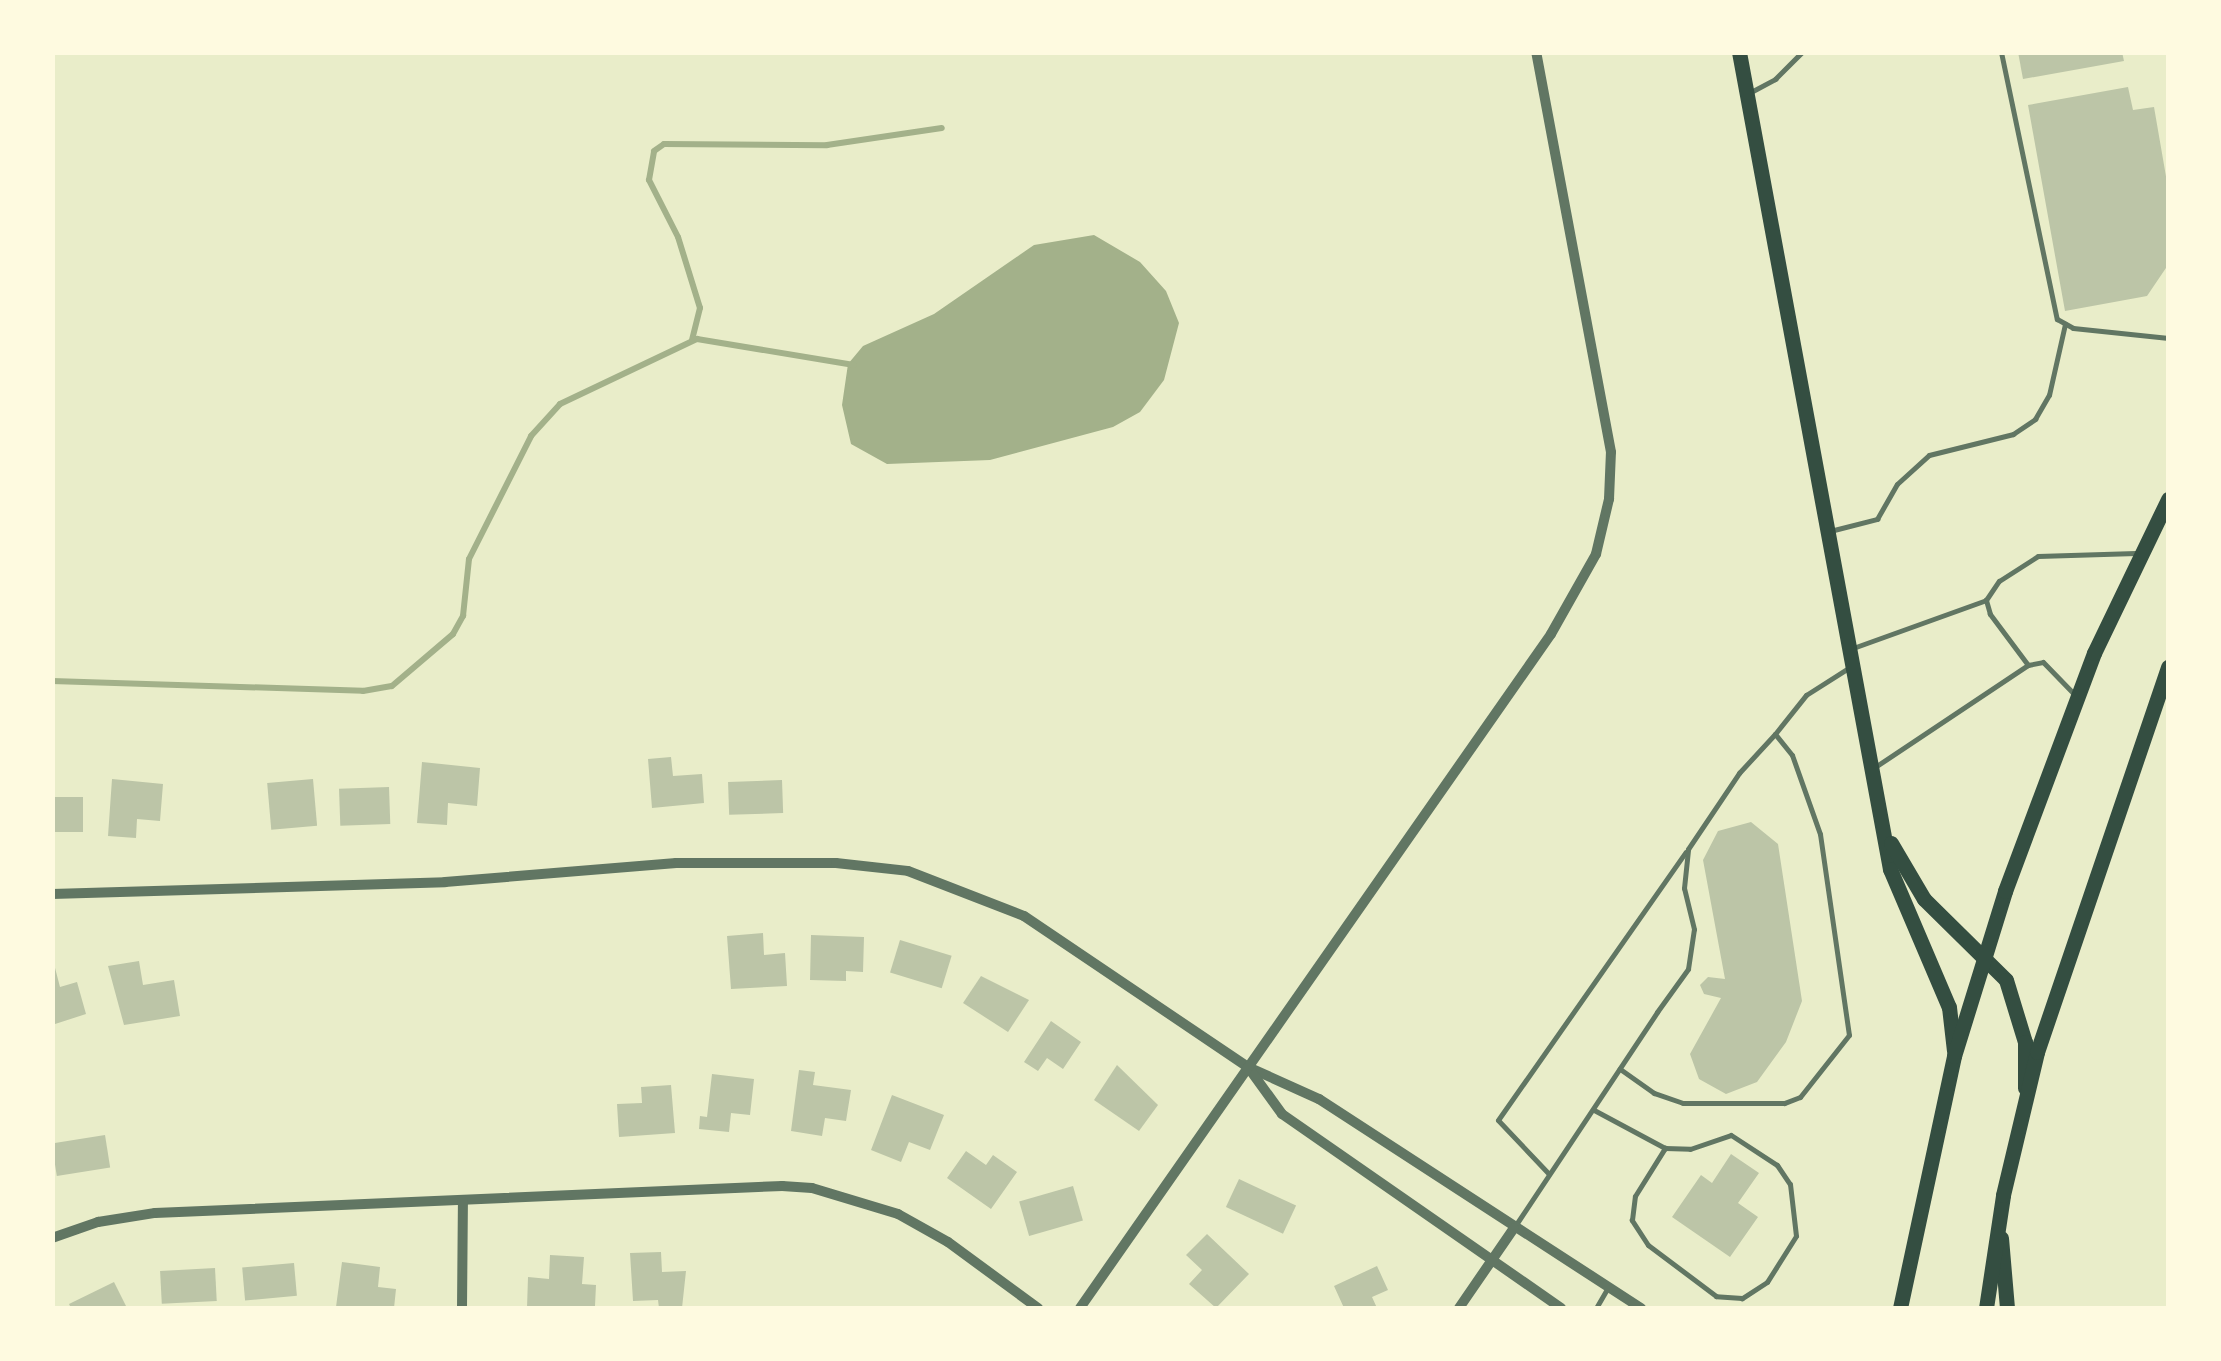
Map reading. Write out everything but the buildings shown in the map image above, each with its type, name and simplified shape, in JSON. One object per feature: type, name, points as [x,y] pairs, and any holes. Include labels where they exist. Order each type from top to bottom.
[{"type":"main road","points":[[1738,52],[1854,656],[1881,820],[1902,910],[1949,1006],[1954,1056]]},
{"type":"main road","points":[[1900,1308],[1954,1056],[1985,954],[2076,696],[2168,499]]},
{"type":"main road","points":[[1986,1308],[1999,1213],[2024,1102],[2067,950],[2168,667]]},
{"type":"main road","points":[[1881,820],[1924,899],[1985,954],[2016,999],[2025,1042],[2024,1102]]},
{"type":"main road","points":[[1999,1213],[2007,1308]]},
{"type":"street","points":[[1080,1308],[1550,634],[1596,554],[1609,499],[1611,452],[1536,52]]},
{"type":"street","points":[[52,894],[445,882],[676,863],[836,863],[908,871],[1024,916],[1248,1067],[1319,1099],[1606,1290],[1641,1308]]},
{"type":"street","points":[[1248,1067],[1282,1114],[1490,1264],[1561,1308]]},
{"type":"street","points":[[52,1238],[98,1222],[155,1213],[746,1184],[812,1188],[898,1214],[948,1242],[1038,1308]]},
{"type":"street","points":[[462,1308],[463,1200]]},
{"type":"street","points":[[1459,1308],[1514,1228]]},
{"type":"lane","points":[[1746,94],[1775,80],[1802,52]]},
{"type":"lane","points":[[2001,52],[2057,319],[2065,324],[2168,338]]},
{"type":"lane","points":[[1830,531],[1877,519],[1897,484],[1928,456],[2013,434],[2034,419],[2049,395],[2065,324]]},
{"type":"lane","points":[[1550,1174],[1509,1138],[1498,1120],[1739,773],[1806,695],[1854,656],[1986,600],[2014,568],[2038,556],[2142,553]]},
{"type":"lane","points":[[1986,600],[2011,648],[2028,665]]},
{"type":"lane","points":[[1873,768],[2028,665],[2042,662],[2076,696]]},
{"type":"lane","points":[[1620,1069],[1654,1093],[1683,1102],[1784,1103],[1800,1098],[1848,1035],[1820,834],[1792,755],[1776,734]]},
{"type":"lane","points":[[1514,1228],[1688,969],[1694,929],[1684,888],[1688,850]]},
{"type":"lane","points":[[1594,1110],[1665,1148],[1690,1149],[1730,1136],[1777,1164],[1790,1184],[1796,1236],[1768,1282],[1742,1298],[1716,1296],[1648,1246],[1632,1220],[1635,1196],[1665,1148]]},
{"type":"lane","points":[[1596,1308],[1606,1290]]},
{"type":"shaded area","points":[[1094,235],[1140,262],[1166,291],[1179,323],[1164,380],[1140,412],[1113,427],[990,460],[887,464],[851,444],[842,405],[848,364],[863,346],[934,314],[1034,245]]},
{"type":"waterway","points":[[692,340],[700,308],[678,237],[649,180],[654,151],[664,144],[827,145],[942,128]]},
{"type":"waterway","points":[[52,681],[363,691],[392,686],[453,634],[463,616],[469,559],[531,436],[560,404],[697,339],[854,365]]}]
